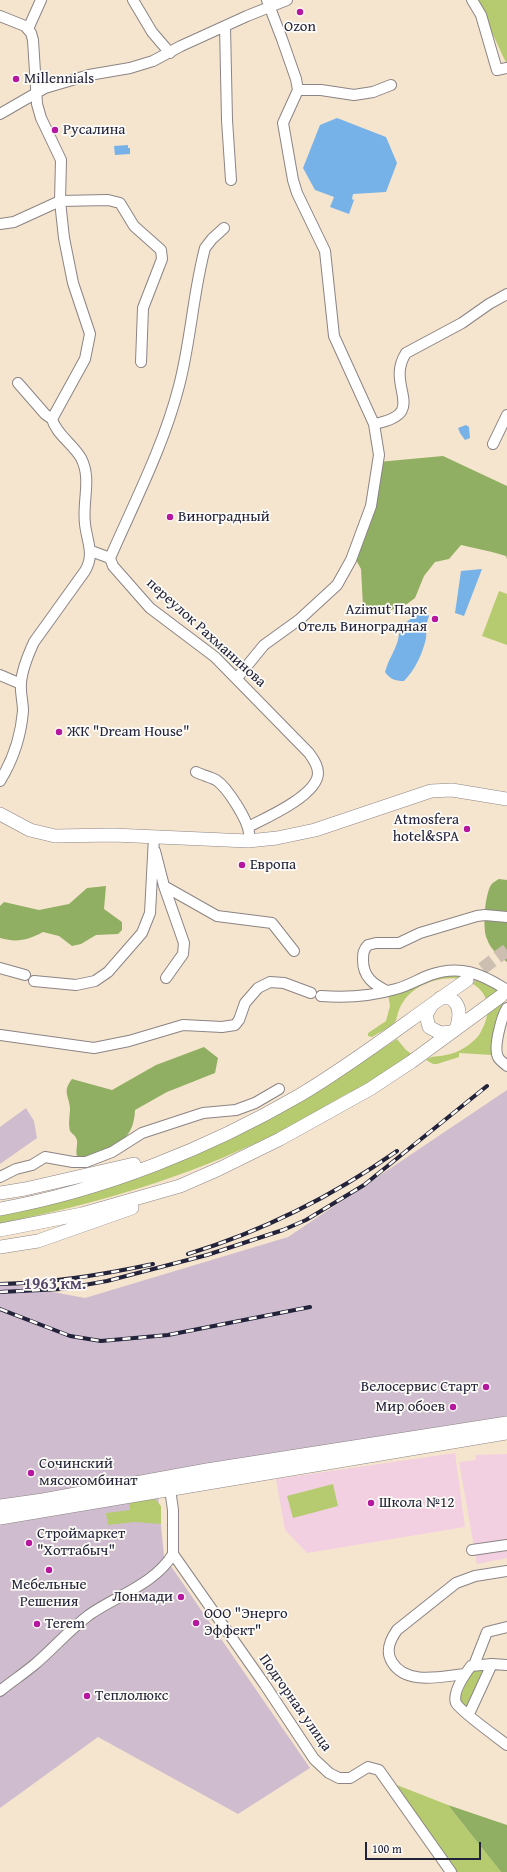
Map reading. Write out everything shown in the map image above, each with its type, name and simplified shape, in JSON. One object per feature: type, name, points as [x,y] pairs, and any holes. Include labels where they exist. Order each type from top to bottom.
[{"type":"main road","points":[[0,814],[30,830],[44,834],[154,841],[248,841],[277,838],[315,830],[431,791],[452,790],[507,799]]},
{"type":"main road","points":[[0,1209],[88,1188],[141,1170],[244,1125],[300,1094],[391,1036],[466,980]]},
{"type":"main road","points":[[450,998],[457,1004],[459,1015],[454,1031],[437,1033],[428,1025],[427,1012],[436,1001],[450,998]]},
{"type":"main road","points":[[0,1247],[38,1241],[137,1206],[280,1140],[336,1109],[411,1062],[454,1031],[505,998]]},
{"type":"main road","points":[[0,1193],[125,1167],[208,1142]]},
{"type":"main road","points":[[0,1230],[82,1214],[180,1186]]},
{"type":"main road","points":[[0,1506],[43,1500],[206,1470],[507,1422]]},
{"type":"main road","points":[[0,1518],[507,1433]]},
{"type":"street","points":[[28,29],[41,0]]},
{"type":"street","points":[[133,0],[152,32],[170,53]]},
{"type":"street","points":[[0,114],[45,88],[89,75],[143,65],[268,4],[287,0]]},
{"type":"street","points":[[472,0],[481,15],[497,70],[507,68]]},
{"type":"street","points":[[237,678],[264,645],[300,618],[337,585],[351,560],[371,506],[377,476],[379,455],[374,424],[334,336],[325,250],[297,193],[293,180],[283,123],[298,90],[296,79],[268,4]]},
{"type":"street","points":[[0,16],[28,29],[33,40],[36,93],[41,118],[61,160],[60,201],[64,238],[73,283],[87,322],[90,342],[80,369],[52,419]]},
{"type":"street","points":[[225,26],[227,120],[231,180]]},
{"type":"street","points":[[298,90],[321,90],[354,95],[373,92],[391,85]]},
{"type":"street","points":[[0,224],[14,222],[60,201],[108,200],[120,203],[134,226],[161,250],[162,259],[143,308],[141,362]]},
{"type":"street","points":[[91,551],[110,558],[163,436],[180,384],[205,248],[212,238],[224,228]]},
{"type":"street","points":[[374,424],[389,422],[402,412],[404,404],[398,372],[401,361],[406,353],[456,327],[507,294]]},
{"type":"street","points":[[0,781],[10,763],[21,724],[23,699],[21,684],[24,668],[34,642],[89,565],[91,551],[85,524],[87,482],[85,467],[75,449],[55,427],[52,419],[45,414],[18,383]]},
{"type":"street","points":[[493,444],[507,415]]},
{"type":"street","name":"переулок Рахманинова","points":[[110,558],[113,566],[150,608],[215,657],[309,753],[316,763],[318,774],[316,781],[302,796],[290,805],[248,827]]},
{"type":"street","points":[[0,675],[21,684]]},
{"type":"street","points":[[196,772],[216,780],[223,785],[248,827],[248,841]]},
{"type":"street","points":[[154,841],[164,886],[184,943],[183,954],[166,978]]},
{"type":"street","points":[[34,981],[76,985],[95,981],[108,972],[142,933],[149,919],[154,841]]},
{"type":"street","points":[[164,886],[217,916],[272,923],[294,951]]},
{"type":"street","points":[[387,991],[376,986],[364,973],[363,953],[368,945],[376,943],[399,942],[420,933],[477,916],[507,917]]},
{"type":"street","points":[[0,968],[25,975]]},
{"type":"street","points":[[0,1034],[94,1048],[129,1041],[184,1025],[222,1027],[235,1025],[240,1020],[245,1003],[258,988],[270,982],[284,983],[316,994],[354,997],[397,989],[430,974],[458,970],[489,978],[505,998],[497,1052],[498,1057],[507,1066]]},
{"type":"street","points":[[0,1177],[16,1169],[32,1165],[45,1157],[73,1162],[86,1162],[112,1152],[142,1133],[203,1113],[242,1107],[255,1103],[279,1089]]},
{"type":"street","points":[[0,1691],[35,1664],[72,1628],[162,1569],[173,1554],[170,1489]]},
{"type":"street","points":[[472,1550],[507,1545]]},
{"type":"street","name":"Подгорная улица","points":[[173,1554],[265,1685],[314,1759],[329,1773],[339,1778],[350,1778],[368,1767],[379,1770],[451,1872]]},
{"type":"street","points":[[465,1674],[417,1677],[402,1672],[393,1665],[389,1657],[388,1648],[390,1640],[397,1630],[456,1583],[475,1576],[507,1571]]},
{"type":"street","points":[[474,1666],[487,1632],[507,1627]]},
{"type":"street","points":[[469,1714],[492,1664]]},
{"type":"street","points":[[507,1665],[492,1664],[471,1666],[465,1674],[456,1697],[456,1702],[459,1707],[507,1745]]},
{"type":"shaded area","points":[[507,1090],[507,1419],[157,1484],[164,1556],[310,1768],[238,1814],[98,1737],[0,1808],[0,1282],[85,1298],[288,1237]]},
{"type":"shaded area","points":[[26,1108],[34,1121],[37,1138],[0,1164],[0,1127]]},
{"type":"shaded area","name":"Школа №12","points":[[455,1453],[465,1527],[307,1553],[285,1530],[276,1479]]},
{"type":"shaded area","points":[[507,1454],[507,1558],[477,1564],[459,1462],[476,1460],[475,1455]]},
{"type":"green space","points":[[477,0],[507,0],[507,65]]},
{"type":"green space","points":[[443,456],[507,486],[507,559],[506,556],[461,545],[449,559],[435,562],[424,576],[415,598],[407,604],[378,615],[363,606],[361,569],[355,558],[378,462]]},
{"type":"green space","points":[[499,591],[507,594],[507,645],[482,636]]},
{"type":"green space","points":[[499,879],[507,880],[507,962],[490,946],[485,934],[484,919],[487,896],[492,884]]},
{"type":"green space","points":[[106,886],[104,909],[122,922],[122,930],[118,934],[96,935],[81,944],[72,946],[59,936],[43,932],[22,940],[6,940],[0,938],[0,906],[4,902],[39,910],[69,904],[87,888]]},
{"type":"green space","points":[[456,975],[483,982],[507,995],[496,1019],[492,1055],[459,1053],[459,1057],[437,1064],[433,1064],[426,1060],[428,1058],[451,1054],[468,1045],[479,1035],[486,1020],[488,1006],[484,995],[476,986],[466,981],[453,978],[438,980],[415,989],[403,1002],[398,1012],[396,1021],[393,1024],[372,1037],[368,1036],[368,1033],[386,1021],[390,1006],[388,993],[437,977]]},
{"type":"green space","points":[[397,1039],[406,1050],[413,1055],[356,1092],[350,1092],[273,1135],[207,1164],[140,1188],[71,1208],[0,1223],[0,1215],[33,1208],[319,1090]]},
{"type":"green space","points":[[204,1047],[218,1058],[215,1073],[167,1092],[135,1110],[134,1121],[130,1131],[125,1138],[110,1149],[82,1159],[77,1156],[77,1140],[69,1128],[70,1108],[67,1087],[72,1079],[112,1090],[156,1065]]},
{"type":"green space","points":[[333,1484],[338,1506],[293,1518],[287,1496]]},
{"type":"green space","points":[[155,1499],[161,1506],[161,1524],[135,1522],[108,1525],[106,1513],[130,1510],[129,1503]]},
{"type":"green space","points":[[474,1670],[483,1670],[466,1708],[459,1700],[470,1674]]},
{"type":"green space","points":[[379,1778],[448,1805],[501,1872],[444,1872]]},
{"type":"green space","points":[[448,1805],[507,1825],[507,1872],[501,1872]]},
{"type":"water","points":[[337,118],[386,137],[397,163],[386,192],[353,194],[352,199],[354,200],[349,214],[330,207],[334,197],[315,190],[303,168],[320,125]]},
{"type":"water","points":[[128,145],[128,148],[130,148],[130,154],[115,155],[114,146]]},
{"type":"water","points":[[466,425],[469,427],[470,438],[465,440],[458,428]]},
{"type":"water","points":[[482,569],[464,616],[455,613],[461,571]]},
{"type":"water","points":[[426,611],[429,616],[426,638],[418,661],[412,672],[404,681],[393,679],[385,672],[397,644],[399,633],[410,619]]},
{"type":"tunnel","points":[[467,980],[507,950]]},
{"type":"railway","points":[[0,1292],[62,1289],[107,1281],[207,1255],[283,1230],[306,1220],[364,1185],[487,1086]]},
{"type":"railway","points":[[188,1254],[243,1235],[297,1211],[348,1183],[397,1151]]},
{"type":"railway","points":[[0,1284],[77,1278],[153,1264]]},
{"type":"railway","points":[[0,1309],[70,1336],[101,1341],[168,1335],[310,1307]]},
{"type":"place","name":"Ozon","points":[[300,12]]},
{"type":"place","name":"Millennials","points":[[16,79]]},
{"type":"place","name":"Русалина","points":[[55,130]]},
{"type":"place","name":"Виноградный","points":[[170,517]]},
{"type":"place","name":"Azimut Парк Отель Виноградная","points":[[435,619]]},
{"type":"place","name":"ЖК \"Dream House\"","points":[[59,732]]},
{"type":"place","name":"Atmosfera hotel&SPA","points":[[467,829]]},
{"type":"place","name":"Европа","points":[[242,865]]},
{"type":"place","name":"Велосервис Старт","points":[[486,1387]]},
{"type":"place","name":"Мир обоев","points":[[453,1407]]},
{"type":"place","name":"Сочинский мясокомбинат","points":[[31,1473]]},
{"type":"place","name":"Школа №12","points":[[371,1503]]},
{"type":"place","name":"Строймаркет \"Хоттабыч\"","points":[[29,1543]]},
{"type":"place","name":"Мебельные Решения","points":[[49,1570]]},
{"type":"place","name":"Лонмади","points":[[181,1597]]},
{"type":"place","name":"ООО \"Энерго Эффект\"","points":[[196,1623]]},
{"type":"place","name":"Terem","points":[[37,1624]]},
{"type":"place","name":"Теплолюкс","points":[[87,1696]]},
{"type":"district","name":"1963 км.","points":[[55,1285]]}]
